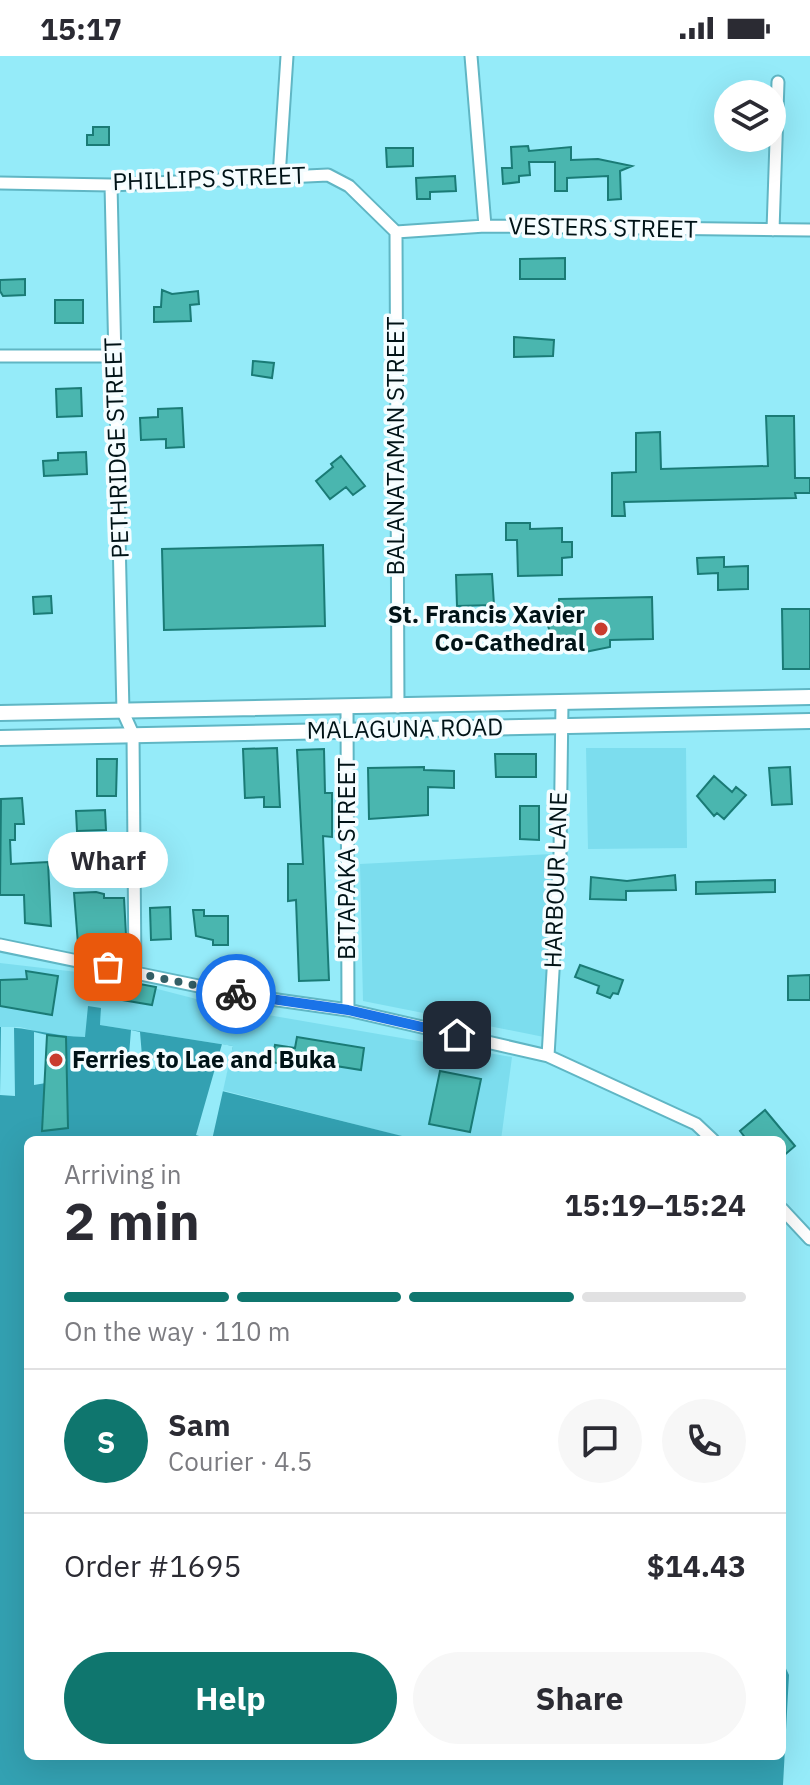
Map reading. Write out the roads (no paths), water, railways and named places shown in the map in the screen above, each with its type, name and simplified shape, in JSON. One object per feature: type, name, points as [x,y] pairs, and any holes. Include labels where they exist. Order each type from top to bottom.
[{"type":"street","points":[[279,177],[287,56]]},
{"type":"street","points":[[471,56],[482,154],[485,226]]},
{"type":"street","points":[[773,230],[776,152]]},
{"type":"street","name":"PHILLIPS STREET","points":[[0,183],[111,185],[328,175],[343,182],[396,232]]},
{"type":"street","name":"PETHRIDGE STREET","points":[[111,185],[123,712]]},
{"type":"street","name":"VESTERS STREET","points":[[396,232],[485,226],[810,230]]},
{"type":"street","name":"BALANATAMAN STREET","points":[[396,232],[398,707]]},
{"type":"street","points":[[0,356],[114,356]]},
{"type":"street","name":"MALAGUNA ROAD","points":[[0,713],[810,697]]},
{"type":"street","name":"HARBOUR LANE","points":[[548,1056],[560,853],[562,703]]},
{"type":"street","name":"BITAPAKA STREET","points":[[347,708],[348,1010]]},
{"type":"street","points":[[123,712],[133,734],[135,972]]},
{"type":"street","name":"MALAGUNA ROAD","points":[[0,738],[810,721]]},
{"type":"street","points":[[0,945],[242,995],[348,1010],[548,1056],[696,1124],[709,1136]]},
{"type":"street","points":[[786,1213],[810,1239]]},
{"type":"place","name":"St. Francis Xavier Co-Cathedral","points":[[601,629]]},
{"type":"place","name":"Wharf","points":[[108,967]]},
{"type":"place","name":"Ferries to Lae and Buka","points":[[56,1060]]}]
